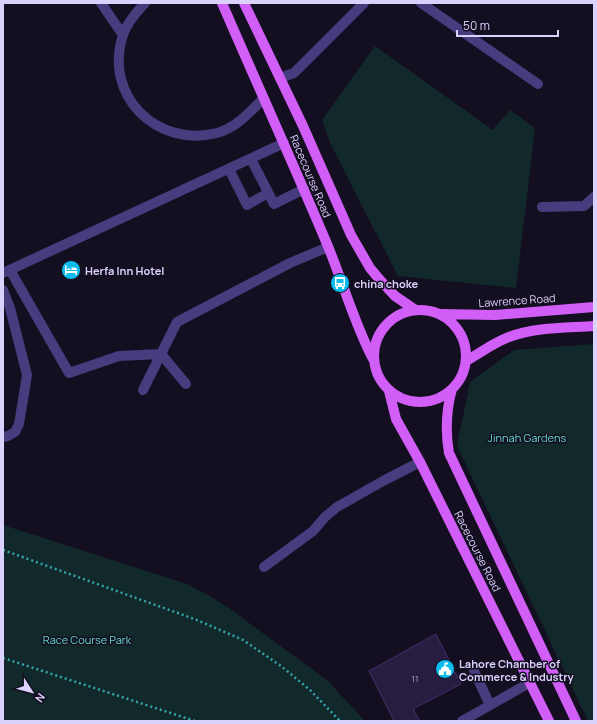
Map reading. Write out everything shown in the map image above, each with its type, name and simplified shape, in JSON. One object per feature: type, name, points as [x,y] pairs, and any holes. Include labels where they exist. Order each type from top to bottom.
[{"type":"main road","name":"Racecourse Road","points":[[222,3],[304,189],[328,247],[362,338],[373,359]]},
{"type":"main road","name":"Racecourse Road","points":[[244,3],[280,78],[351,235],[370,268],[396,296],[414,309]]},
{"type":"main road","name":"Lawrence Road","points":[[441,314],[495,315],[594,307]]},
{"type":"main road","points":[[414,309],[428,310],[441,314],[453,323],[461,334],[465,347],[466,362],[459,381],[452,389],[441,397],[428,401],[414,402],[401,399],[390,391],[381,382],[373,359],[374,345],[380,332],[388,321],[400,313],[414,309]]},
{"type":"main road","points":[[466,362],[501,340],[517,334],[552,329],[594,326]]},
{"type":"main road","name":"Racecourse Road","points":[[452,389],[447,406],[446,421],[446,437],[449,454],[576,721]]},
{"type":"main road","name":"Racecourse Road","points":[[390,391],[396,419],[420,462],[531,682],[549,721]]},
{"type":"street","points":[[100,3],[123,35]]},
{"type":"street","points":[[145,3],[132,16],[123,35],[118,59],[122,83],[132,104],[149,122],[171,132],[195,136],[219,132],[240,121],[264,99]]},
{"type":"street","points":[[280,78],[294,73],[364,3]]},
{"type":"street","points":[[421,3],[538,84]]},
{"type":"street","points":[[161,354],[119,356],[69,374],[7,272],[284,143]]},
{"type":"street","points":[[251,159],[274,204],[304,189]]},
{"type":"street","points":[[229,169],[247,205],[268,193]]},
{"type":"street","points":[[542,207],[584,206],[594,196]]},
{"type":"street","points":[[143,390],[177,322],[290,263],[328,247]]},
{"type":"street","points":[[3,290],[10,308],[27,375],[19,424],[15,432],[3,437]]},
{"type":"street","points":[[161,354],[186,384]]},
{"type":"street","points":[[264,566],[313,531],[325,517],[337,507],[383,480],[420,462]]},
{"type":"street","points":[[474,671],[490,705]]},
{"type":"street","points":[[462,721],[531,682]]},
{"type":"path","points":[[3,550],[197,620],[243,640],[282,666],[310,690],[340,721]]},
{"type":"path","points":[[3,658],[195,721]]},
{"type":"green space","points":[[375,46],[493,130],[510,110],[535,128],[516,288],[398,276],[331,145],[322,120]]},
{"type":"green space","name":"Jinnah Gardens","points":[[594,344],[594,721],[588,721],[457,446],[470,382],[514,350]]},
{"type":"green space","name":"Race Course Park","points":[[3,525],[187,584],[208,595],[229,608],[328,681],[365,721],[3,721]]},
{"type":"building","name":"Lahore Chamber of Commerce & Industry","points":[[436,634],[461,684],[413,709],[420,721],[394,721],[369,671]]},
{"type":"place","name":"Herfa Inn Hotel","points":[[71,270]]},
{"type":"place","name":"china choke","points":[[340,283]]},
{"type":"place","name":"Lahore Chamber of Commerce & Industry","points":[[445,669]]}]
